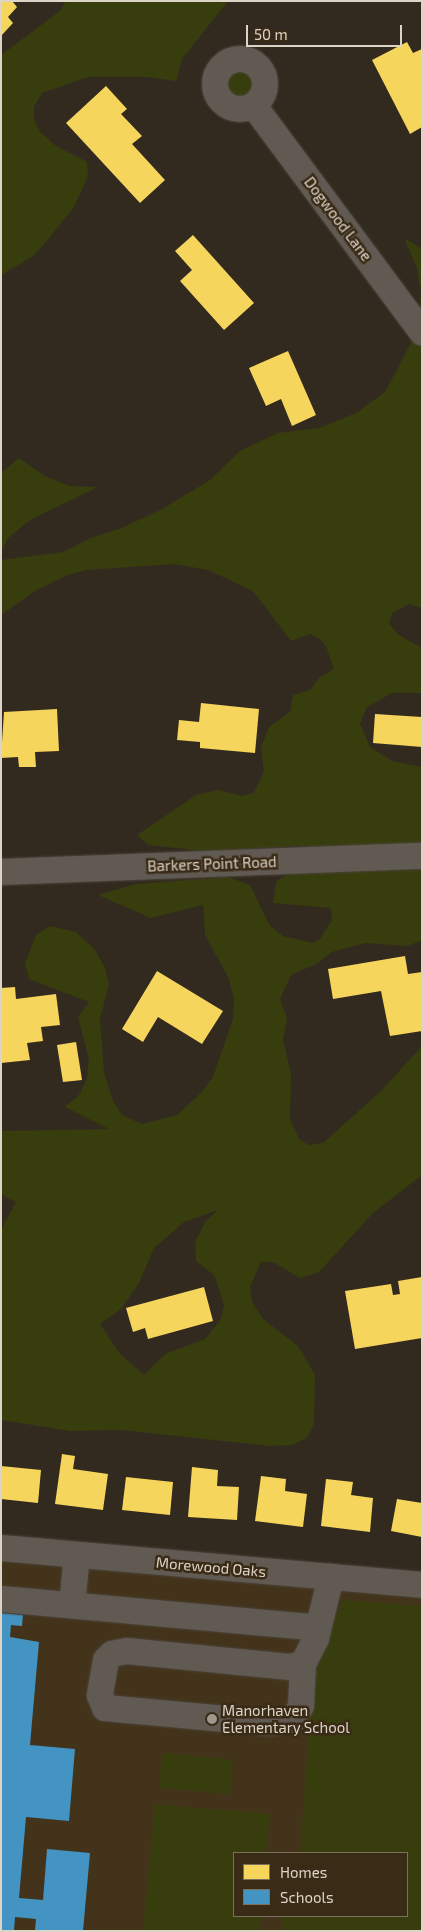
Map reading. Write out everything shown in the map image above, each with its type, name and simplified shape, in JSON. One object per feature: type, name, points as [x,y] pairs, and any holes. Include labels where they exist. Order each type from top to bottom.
[{"type":"street","name":"Dogwood Lane","points":[[254,106],[422,332]]},
{"type":"street","name":"Barkers Point Road","points":[[1,872],[422,856]]},
{"type":"street","name":"Morewood Oaks","points":[[1,1548],[422,1585]]},
{"type":"street","points":[[72,1605],[77,1555]]},
{"type":"street","points":[[303,1664],[290,1667],[127,1650],[112,1654],[106,1660],[100,1695],[105,1708],[285,1723],[294,1719],[301,1706],[303,1664],[318,1628],[331,1577]]},
{"type":"street","points":[[1,1599],[318,1628]]},
{"type":"shaded area","name":"Manorhaven Elementary School","points":[[1,1549],[422,1585],[422,1931],[1,1931]]},
{"type":"green space","points":[[66,1],[228,1],[182,59],[176,81],[147,77],[88,77],[42,93],[34,107],[34,119],[40,132],[56,146],[87,162],[88,176],[74,207],[45,243],[32,257],[1,275],[1,55],[60,11]]},
{"type":"green space","points":[[240,65],[247,66],[253,71],[258,77],[258,91],[253,97],[247,102],[240,103],[233,102],[227,97],[222,91],[221,84],[222,77],[227,71],[233,66]]},
{"type":"green space","points":[[404,238],[422,249],[422,608],[409,604],[392,613],[389,624],[399,635],[422,648],[422,693],[392,693],[367,707],[360,724],[370,747],[392,761],[422,767],[422,940],[408,946],[365,943],[332,952],[316,964],[291,975],[280,999],[287,1018],[283,1040],[291,1073],[290,1119],[299,1139],[309,1145],[323,1143],[381,1091],[422,1046],[422,1175],[372,1214],[319,1272],[300,1278],[273,1262],[261,1262],[256,1273],[250,1287],[252,1302],[263,1319],[298,1346],[315,1375],[314,1424],[307,1438],[292,1445],[270,1446],[121,1430],[70,1431],[1,1420],[1,1230],[16,1202],[1,1194],[1,1131],[109,1129],[65,1107],[79,1095],[87,1078],[89,1060],[78,1017],[89,1002],[29,979],[25,963],[36,935],[50,926],[76,932],[95,950],[105,968],[109,985],[100,1019],[104,1072],[113,1101],[122,1115],[142,1124],[177,1115],[202,1092],[213,1077],[233,1019],[234,999],[228,977],[205,935],[203,905],[151,918],[98,895],[136,884],[228,877],[250,885],[270,926],[283,936],[313,943],[320,939],[332,920],[331,908],[273,903],[276,882],[290,872],[339,851],[299,846],[203,851],[148,845],[137,835],[196,795],[218,790],[242,796],[254,793],[264,771],[261,748],[269,727],[290,712],[293,695],[310,690],[319,678],[334,669],[326,646],[319,638],[310,634],[291,641],[253,591],[208,570],[174,564],[86,570],[65,576],[35,591],[1,615],[1,560],[63,552],[91,538],[122,528],[164,508],[210,480],[240,451],[278,433],[319,428],[356,413],[385,392],[418,330],[421,293],[417,268]],"holes":[[[218,1210],[205,1222],[195,1242],[196,1261],[214,1275],[224,1306],[221,1319],[205,1339],[165,1354],[144,1375],[120,1354],[100,1324],[121,1309],[139,1283],[154,1248],[184,1222]]]},
{"type":"green space","points":[[19,458],[45,476],[69,486],[98,487],[30,520],[8,538],[1,553],[1,473]]},
{"type":"green space","points":[[343,1600],[422,1606],[422,1931],[284,1931],[280,1917],[408,1917],[408,1852],[300,1852],[313,1670]]},
{"type":"green space","points":[[162,1753],[233,1760],[230,1794],[159,1788]]},
{"type":"green space","points":[[155,1804],[270,1814],[266,1852],[233,1852],[233,1917],[261,1917],[259,1931],[143,1931]]},
{"type":"building: Homes","points":[[1,1],[12,1],[17,7],[8,17],[13,23],[1,36]]},
{"type":"building: Homes","points":[[407,42],[413,53],[422,49],[422,127],[410,134],[372,60]]},
{"type":"building: Homes","points":[[106,86],[127,109],[121,114],[142,136],[132,144],[165,180],[140,203],[66,123]]},
{"type":"building: Homes","points":[[193,235],[254,303],[224,330],[180,281],[192,270],[175,251]]},
{"type":"building: Homes","points":[[288,351],[316,415],[292,426],[281,399],[266,406],[249,368]]},
{"type":"building: Homes","points":[[201,703],[259,709],[255,753],[200,748],[200,742],[177,740],[179,720],[199,722]]},
{"type":"building: Homes","points":[[57,709],[59,751],[35,752],[36,767],[19,767],[18,757],[1,758],[4,712]]},
{"type":"building: Homes","points":[[375,714],[422,717],[422,747],[373,743]]},
{"type":"building: Homes","points":[[405,956],[408,974],[422,972],[422,1031],[390,1036],[381,991],[333,999],[328,969]]},
{"type":"building: Homes","points":[[157,971],[223,1011],[202,1044],[158,1017],[143,1042],[122,1029]]},
{"type":"building: Homes","points":[[15,987],[16,999],[56,994],[60,1025],[41,1027],[43,1041],[27,1043],[30,1060],[1,1063],[1,988]]},
{"type":"building: Homes","points":[[76,1042],[82,1080],[63,1082],[57,1045]]},
{"type":"building: Homes","points":[[422,1277],[422,1338],[355,1349],[345,1291],[391,1284],[393,1295],[400,1294],[398,1281]]},
{"type":"building: Homes","points":[[204,1287],[213,1321],[148,1339],[145,1328],[133,1332],[126,1308]]},
{"type":"building: Homes","points":[[62,1454],[75,1456],[73,1469],[108,1474],[103,1510],[55,1504]]},
{"type":"building: Homes","points":[[1,1466],[41,1470],[38,1503],[1,1499]]},
{"type":"building: Homes","points":[[192,1467],[218,1470],[217,1486],[239,1487],[237,1520],[188,1517]]},
{"type":"building: Homes","points":[[261,1476],[286,1479],[285,1491],[307,1494],[303,1527],[255,1521]]},
{"type":"building: Homes","points":[[126,1477],[173,1482],[170,1515],[122,1510]]},
{"type":"building: Homes","points":[[326,1479],[353,1482],[351,1495],[373,1498],[370,1532],[321,1526]]},
{"type":"building: Homes","points":[[397,1499],[422,1503],[422,1537],[391,1531]]},
{"type":"building: Schools","points":[[1,1613],[23,1615],[22,1626],[11,1625],[10,1637],[39,1642],[30,1745],[75,1749],[69,1821],[26,1817],[19,1898],[43,1900],[47,1849],[90,1853],[83,1931],[35,1931],[36,1919],[15,1917],[14,1931],[1,1931]]},
{"type":"place","name":"Manorhaven Elementary School","points":[[212,1719]]}]
